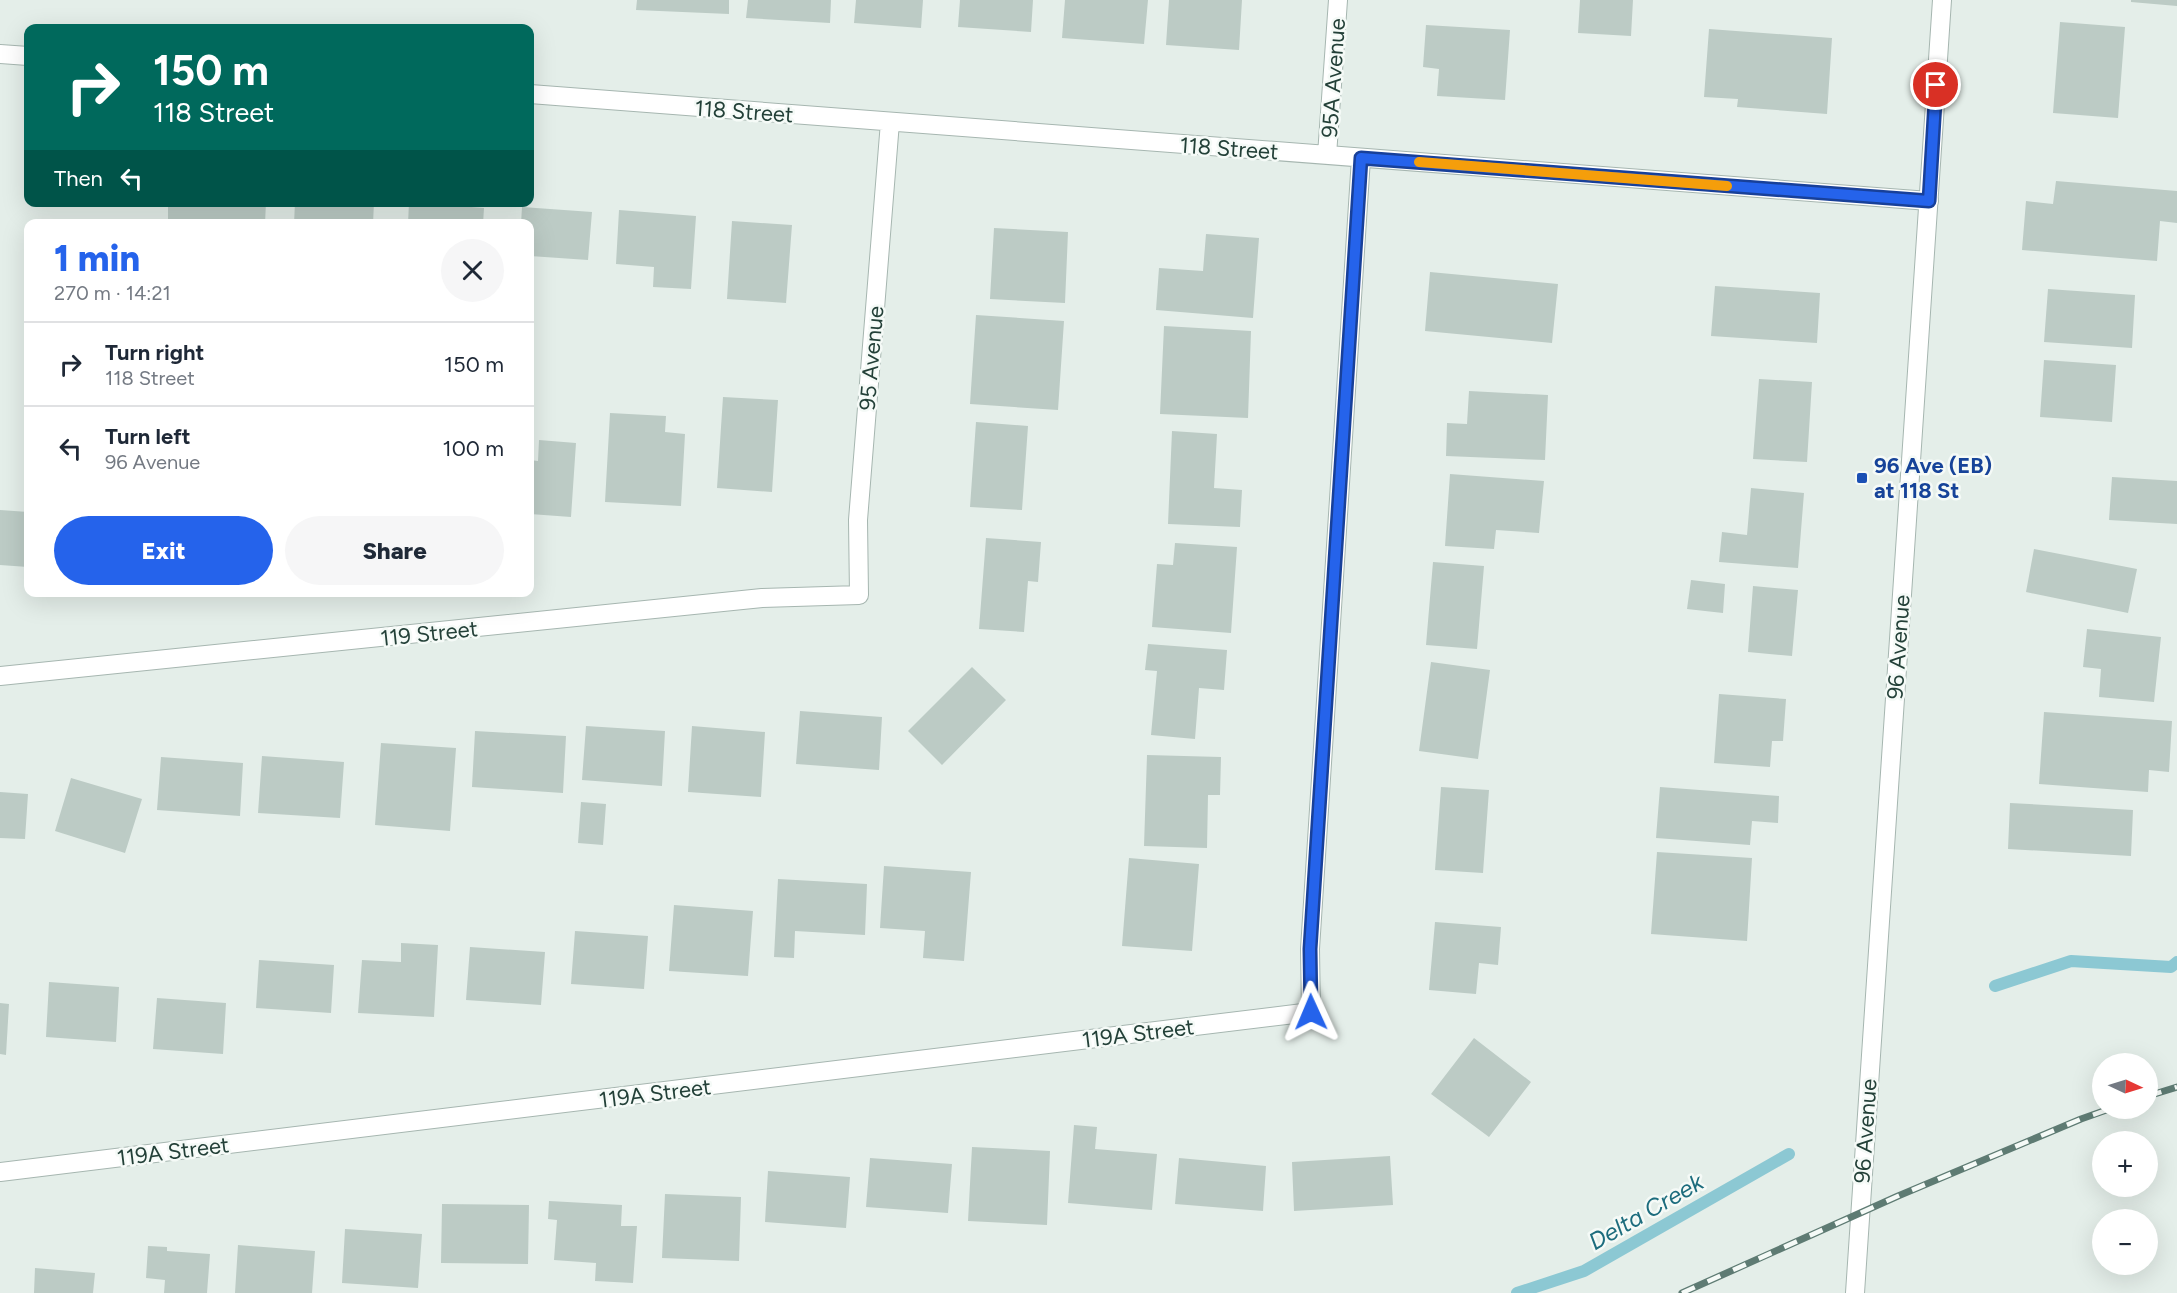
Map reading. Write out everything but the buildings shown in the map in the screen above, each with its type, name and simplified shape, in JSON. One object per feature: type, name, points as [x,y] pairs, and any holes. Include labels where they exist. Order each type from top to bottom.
[{"type":"street","name":"95A Avenue","points":[[1328,155],[1338,0]]},
{"type":"street","name":"96 Avenue","points":[[1855,1293],[1942,0]]},
{"type":"street","points":[[0,54],[24,56]]},
{"type":"street","name":"118 Street","points":[[534,94],[1929,201]]},
{"type":"street","name":"95 Avenue","points":[[859,595],[858,520],[890,122]]},
{"type":"street","name":"95A Avenue","points":[[1311,1012],[1310,949],[1361,158]]},
{"type":"street","name":"119 Street","points":[[0,676],[762,598],[859,595]]},
{"type":"street","name":"119A Street","points":[[0,1172],[1311,1012]]},
{"type":"waterway","name":"Delta Creek","points":[[1995,986],[2071,961],[2171,967],[2177,962]]},
{"type":"waterway","name":"Delta Creek","points":[[1517,1293],[1584,1271],[1789,1154]]},
{"type":"railway","points":[[2158,1093],[2177,1087]]},
{"type":"railway","points":[[1682,1293],[1898,1196],[2092,1115]]},
{"type":"slow traffic","points":[[1419,162],[1727,186]]},
{"type":"place","name":"96 Ave (EB) at 118 St","points":[[1862,478]]},
{"type":"route","points":[[1311,1012],[1310,949],[1361,158],[1929,201],[1936,85]]}]
